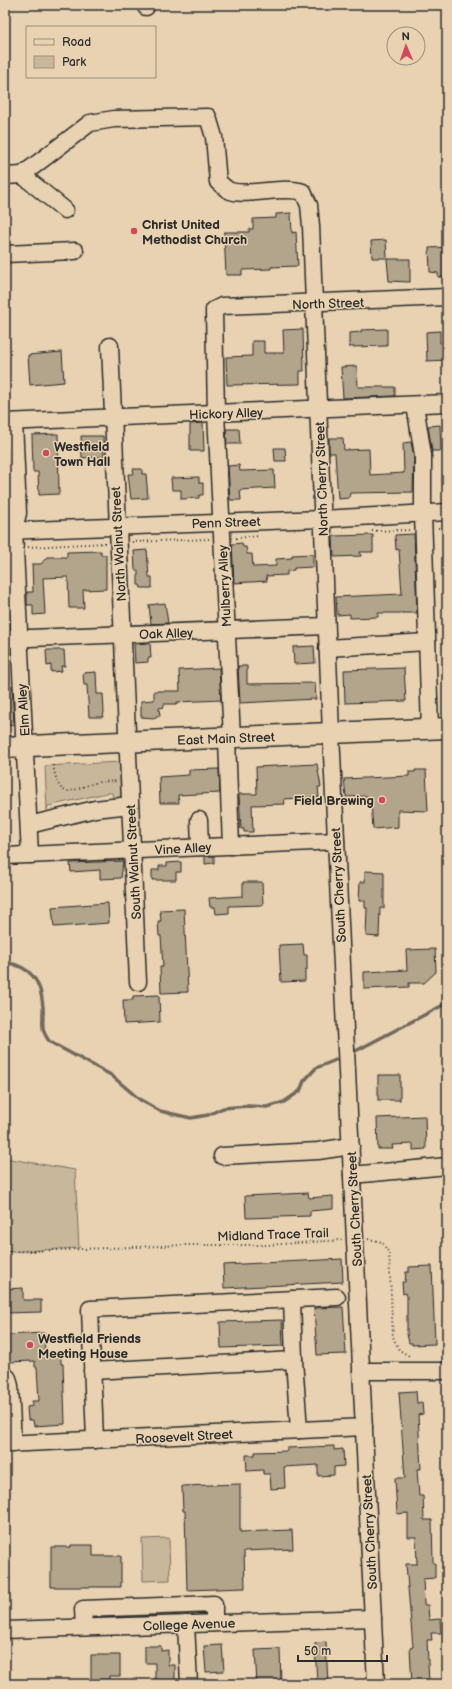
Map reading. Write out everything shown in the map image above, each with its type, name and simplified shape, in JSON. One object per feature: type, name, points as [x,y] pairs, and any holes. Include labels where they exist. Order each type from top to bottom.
[{"type":"main road","name":"East Main Street","points":[[5,747],[439,728]]},
{"type":"street","name":"North Cherry Street","points":[[22,175],[90,123],[114,119],[208,117],[214,137],[218,182],[229,190],[243,192],[294,189],[303,192],[309,205],[312,226],[331,733]]},
{"type":"street","points":[[5,176],[22,175],[65,210]]},
{"type":"street","points":[[5,254],[75,251]]},
{"type":"street","name":"North Street","points":[[213,313],[219,307],[447,297]]},
{"type":"street","name":"Mulberry Alley","points":[[213,313],[216,413],[227,630],[231,846]]},
{"type":"street","name":"North Walnut Street","points":[[110,346],[127,742]]},
{"type":"street","name":"Hickory Alley","points":[[9,422],[447,403]]},
{"type":"street","points":[[415,405],[423,455],[423,513],[427,642],[439,728]]},
{"type":"street","name":"Elm Alley","points":[[9,422],[18,513],[9,531],[14,547],[12,638],[25,746],[30,855]]},
{"type":"street","name":"Penn Street","points":[[9,531],[118,525],[322,519],[447,512]]},
{"type":"street","name":"Oak Alley","points":[[12,638],[326,626]]},
{"type":"street","points":[[327,648],[427,642]]},
{"type":"street","name":"South Cherry Street","points":[[331,733],[376,1684]]},
{"type":"street","name":"South Walnut Street","points":[[127,742],[138,982]]},
{"type":"street","points":[[29,825],[95,809],[130,805]]},
{"type":"street","points":[[199,820],[200,847]]},
{"type":"street","name":"Vine Alley","points":[[5,856],[336,841]]},
{"type":"street","points":[[222,1156],[318,1151],[351,1146]]},
{"type":"street","points":[[352,1175],[447,1166]]},
{"type":"street","points":[[95,1440],[90,1309],[337,1297]]},
{"type":"street","points":[[292,1299],[294,1360],[299,1430]]},
{"type":"street","points":[[92,1371],[294,1360]]},
{"type":"street","points":[[361,1371],[447,1371]]},
{"type":"street","points":[[5,1376],[8,1378],[10,1386],[9,1444]]},
{"type":"street","name":"Roosevelt Street","points":[[9,1444],[364,1427]]},
{"type":"street","points":[[84,1627],[83,1609],[214,1604],[214,1623]]},
{"type":"street","name":"College Avenue","points":[[5,1630],[373,1618]]},
{"type":"street","points":[[186,1624],[189,1684]]},
{"type":"path","points":[[14,547],[108,543]]},
{"type":"path","points":[[54,765],[57,782],[60,788],[65,791],[75,791],[98,782],[122,781]]},
{"type":"path","name":"Midland Trace Trail","points":[[5,1252],[186,1245],[267,1245],[355,1239],[378,1240],[382,1242],[388,1250],[394,1342],[404,1353],[425,1360],[425,1370]]},
{"type":"green space","points":[[120,762],[121,801],[114,801],[112,793],[107,793],[48,806],[47,810],[45,766]]},
{"type":"green space","points":[[5,1158],[75,1170],[79,1248],[5,1252]]},
{"type":"green space","points":[[169,1538],[170,1580],[143,1581],[142,1539]]},
{"type":"building","points":[[291,213],[292,233],[296,232],[298,266],[242,270],[242,275],[226,275],[224,232],[249,232],[249,229],[253,229],[253,219],[276,218],[276,214]]},
{"type":"building","points":[[386,240],[387,258],[372,258],[371,241]]},
{"type":"building","points":[[447,247],[447,277],[438,277],[438,273],[430,272],[429,248]]},
{"type":"building","points":[[387,259],[410,259],[410,282],[389,281]]},
{"type":"building","points":[[303,329],[304,371],[300,371],[300,384],[227,385],[226,357],[252,356],[252,341],[264,341],[264,353],[284,353],[283,330]]},
{"type":"building","points":[[387,329],[387,346],[349,347],[349,333],[361,332],[361,330]]},
{"type":"building","points":[[440,331],[440,343],[447,343],[447,360],[427,361],[426,332]]},
{"type":"building","points":[[62,352],[64,382],[30,385],[28,355]]},
{"type":"building","points":[[357,366],[358,387],[395,387],[395,396],[343,398],[341,367]]},
{"type":"building","points":[[203,423],[204,451],[190,451],[190,424]]},
{"type":"building","points":[[440,425],[441,451],[432,451],[428,426]]},
{"type":"building","points":[[226,429],[239,429],[240,444],[227,444]]},
{"type":"building","name":"Westfield Town Hall","points":[[58,434],[59,494],[39,495],[38,472],[33,472],[32,435]]},
{"type":"building","points":[[81,436],[103,436],[104,457],[82,458]]},
{"type":"building","points":[[329,438],[343,438],[344,450],[369,449],[370,475],[404,473],[403,443],[411,442],[414,456],[413,492],[350,493],[349,498],[338,499],[335,453],[329,453]]},
{"type":"building","points":[[274,448],[285,448],[286,461],[275,461]]},
{"type":"building","points":[[239,465],[240,471],[274,470],[275,488],[240,490],[241,500],[230,500],[228,466]]},
{"type":"building","points":[[133,469],[142,469],[142,474],[146,474],[148,498],[131,499],[128,474],[134,474]]},
{"type":"building","points":[[199,477],[199,483],[203,483],[203,495],[199,495],[199,498],[181,499],[181,490],[172,490],[171,478]]},
{"type":"building","points":[[414,534],[417,613],[378,613],[378,617],[350,618],[350,614],[337,615],[336,597],[402,594],[399,549],[396,550],[395,535]]},
{"type":"building","points":[[373,535],[373,552],[360,552],[361,556],[334,557],[333,536]]},
{"type":"building","points":[[242,543],[243,547],[246,547],[247,554],[252,554],[253,567],[276,566],[276,559],[292,558],[292,555],[313,554],[313,567],[294,568],[294,570],[287,571],[287,575],[266,576],[267,581],[234,583],[232,544]]},
{"type":"building","points":[[147,550],[149,577],[152,577],[152,588],[141,588],[140,585],[138,585],[138,570],[135,570],[134,551]]},
{"type":"building","points":[[101,551],[101,555],[106,555],[106,589],[83,590],[84,608],[69,608],[68,577],[43,578],[45,614],[33,615],[33,605],[27,605],[27,592],[33,592],[32,564],[41,564],[47,557],[67,557],[67,552]]},
{"type":"building","points":[[5,593],[8,593],[8,606],[5,606]]},
{"type":"building","points":[[165,603],[168,623],[151,624],[149,605]]},
{"type":"building","points":[[150,643],[151,658],[148,658],[148,662],[135,663],[134,644]]},
{"type":"building","points":[[314,646],[315,663],[294,664],[293,647]]},
{"type":"building","points":[[46,650],[64,650],[65,666],[61,666],[62,671],[51,672],[51,665],[47,666]]},
{"type":"building","points":[[238,666],[247,666],[247,684],[315,683],[316,699],[240,703]]},
{"type":"building","points":[[219,668],[221,700],[164,704],[164,707],[159,708],[160,716],[156,716],[155,718],[141,717],[141,701],[154,700],[154,691],[180,691],[179,670]]},
{"type":"building","points":[[404,668],[406,701],[345,703],[344,670]]},
{"type":"building","points":[[96,672],[97,694],[103,694],[104,712],[103,717],[89,717],[87,685],[84,685],[83,673]]},
{"type":"building","points":[[5,686],[12,686],[14,725],[5,726]]},
{"type":"building","points":[[317,764],[321,787],[318,787],[319,797],[284,799],[285,804],[252,805],[253,832],[244,832],[244,829],[241,829],[239,794],[257,794],[256,767]]},
{"type":"building","points":[[219,769],[220,793],[178,795],[179,803],[160,803],[159,777],[189,775],[189,770]]},
{"type":"building","name":"Field Brewing","points":[[415,770],[426,770],[428,811],[398,810],[398,827],[373,829],[371,802],[367,803],[367,796],[346,797],[344,779],[409,776],[409,772],[415,772]]},
{"type":"building","points":[[205,856],[214,856],[214,863],[205,864]]},
{"type":"building","points":[[123,861],[121,878],[100,879],[100,870],[71,872],[70,863]]},
{"type":"building","points":[[181,862],[181,872],[176,872],[176,880],[152,880],[152,870],[159,870],[159,866],[167,866],[167,863]]},
{"type":"building","points":[[365,871],[384,872],[384,908],[380,908],[379,937],[366,936],[367,908],[365,908],[365,901],[359,901],[360,882],[365,882]]},
{"type":"building","points":[[243,882],[262,882],[263,905],[229,906],[229,913],[216,914],[215,907],[210,907],[209,898],[243,896]]},
{"type":"building","points":[[108,903],[109,923],[54,927],[52,907]]},
{"type":"building","points":[[184,909],[188,992],[161,993],[160,967],[163,967],[161,936],[159,936],[158,921],[161,921],[160,910]]},
{"type":"building","points":[[303,944],[304,955],[307,955],[305,981],[281,982],[279,945]]},
{"type":"building","points":[[435,949],[436,972],[424,983],[409,983],[409,987],[364,989],[364,972],[407,970],[406,950]]},
{"type":"building","points":[[159,995],[160,1022],[124,1024],[123,1000],[133,1000],[133,996]]},
{"type":"building","points":[[378,1075],[400,1075],[400,1100],[378,1100]]},
{"type":"building","points":[[425,1116],[426,1149],[413,1150],[413,1144],[392,1145],[393,1149],[378,1149],[377,1118]]},
{"type":"building","points":[[308,1193],[309,1198],[333,1196],[333,1209],[310,1211],[310,1216],[246,1218],[245,1196]]},
{"type":"building","points":[[342,1259],[343,1282],[224,1288],[223,1265]]},
{"type":"building","points":[[432,1266],[435,1344],[412,1345],[412,1343],[409,1343],[407,1334],[407,1296],[406,1293],[403,1294],[402,1282],[405,1282],[406,1272],[409,1272],[409,1267]]},
{"type":"building","points":[[23,1288],[23,1300],[41,1300],[41,1312],[5,1313],[5,1289]]},
{"type":"building","points":[[343,1307],[346,1354],[317,1355],[314,1308]]},
{"type":"building","points":[[282,1320],[283,1346],[221,1348],[220,1322]]},
{"type":"building","points":[[44,1333],[45,1354],[61,1354],[61,1364],[63,1364],[65,1424],[34,1426],[33,1420],[28,1420],[27,1407],[33,1406],[32,1401],[39,1401],[37,1367],[35,1367],[35,1361],[7,1362],[7,1360],[5,1360],[6,1335]]},
{"type":"building","points":[[416,1391],[417,1403],[422,1402],[423,1414],[418,1415],[421,1469],[417,1469],[419,1496],[423,1496],[424,1520],[432,1520],[433,1563],[435,1563],[435,1578],[423,1579],[424,1605],[428,1605],[429,1620],[440,1619],[441,1633],[431,1633],[432,1640],[427,1640],[429,1684],[412,1684],[410,1648],[413,1647],[406,1564],[417,1564],[416,1537],[408,1537],[408,1513],[397,1514],[395,1478],[405,1478],[399,1392]]},
{"type":"building","points":[[334,1446],[334,1450],[343,1449],[344,1466],[334,1467],[334,1475],[318,1476],[318,1465],[284,1467],[285,1488],[271,1489],[270,1474],[263,1474],[263,1470],[247,1471],[246,1455],[255,1455],[255,1452],[287,1451],[287,1448]]},
{"type":"building","points":[[240,1484],[240,1532],[292,1530],[293,1549],[244,1551],[245,1588],[187,1590],[185,1511],[183,1511],[182,1486]]},
{"type":"building","points":[[71,1545],[93,1545],[93,1556],[121,1556],[121,1587],[51,1587],[51,1547],[71,1547]]},
{"type":"building","points":[[326,1642],[328,1684],[317,1684],[315,1643]]},
{"type":"building","points":[[222,1645],[224,1671],[206,1672],[204,1646]]},
{"type":"building","points":[[145,1646],[161,1646],[161,1651],[168,1650],[168,1665],[175,1665],[175,1684],[158,1684],[157,1679],[155,1679],[155,1663],[145,1663]]},
{"type":"building","points":[[280,1649],[281,1684],[257,1684],[255,1650]]},
{"type":"building","points":[[91,1655],[120,1655],[120,1676],[109,1676],[109,1680],[91,1680]]},
{"type":"waterway","points":[[5,962],[22,967],[28,971],[37,982],[42,998],[43,1029],[50,1042],[111,1075],[139,1099],[160,1111],[191,1118],[208,1115],[223,1108],[248,1106],[267,1107],[284,1102],[300,1091],[304,1081],[316,1068],[343,1057]]},
{"type":"waterway","points":[[350,1054],[447,1003]]},
{"type":"place","name":"Christ United Methodist Church","points":[[134,231]]},
{"type":"place","name":"Westfield Town Hall","points":[[46,453]]},
{"type":"place","name":"Field Brewing","points":[[382,800]]},
{"type":"place","name":"Westfield Friends Meeting House","points":[[30,1345]]}]
